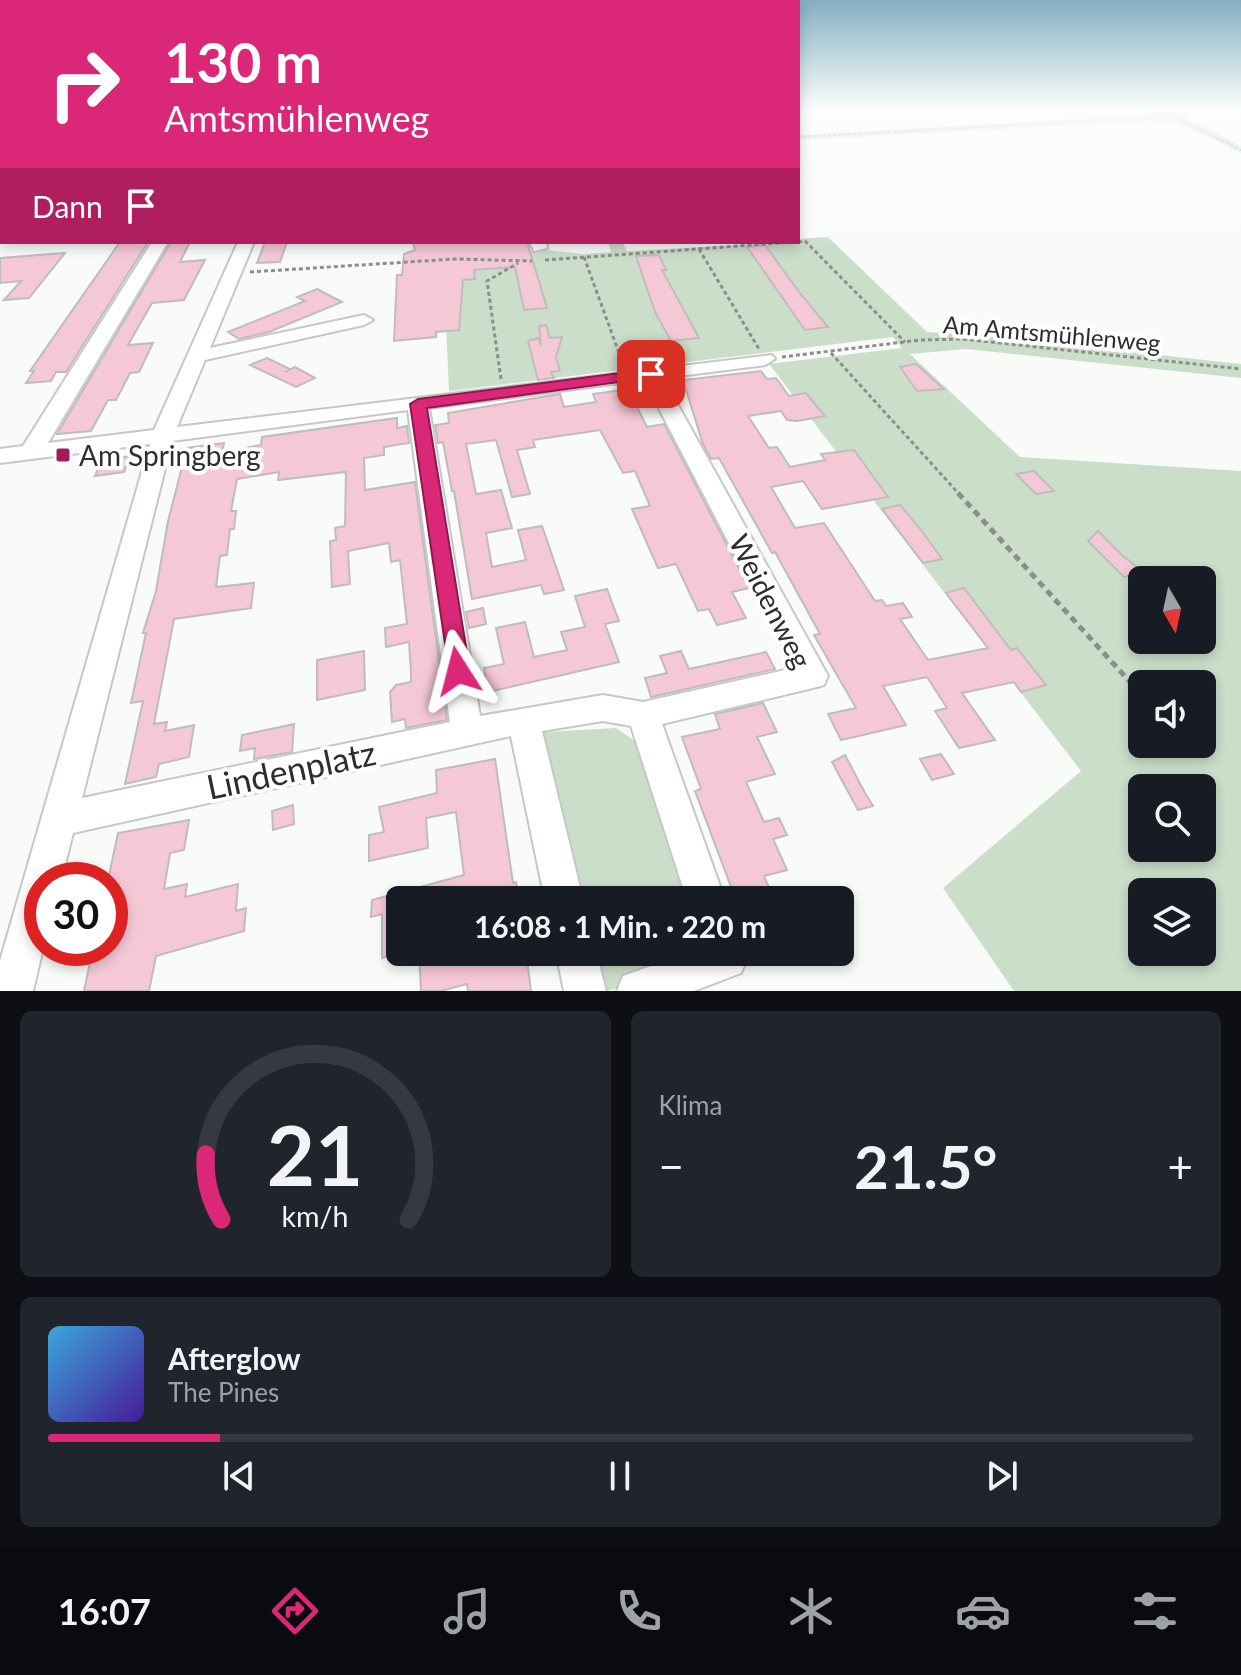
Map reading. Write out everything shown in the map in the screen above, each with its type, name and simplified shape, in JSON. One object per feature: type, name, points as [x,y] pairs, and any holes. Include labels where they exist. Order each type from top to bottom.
[{"type":"street","points":[[31,452],[159,244]]},
{"type":"street","points":[[12,991],[12,951],[57,820],[163,435],[245,244]]},
{"type":"street","points":[[199,356],[364,320]]},
{"type":"street","points":[[0,456],[765,359]]},
{"type":"street","name":"Weidenweg","points":[[639,375],[813,676],[643,715]]},
{"type":"street","points":[[418,404],[467,731]]},
{"type":"street","name":"Lindenplatz","points":[[57,820],[524,720],[603,708],[643,715]]},
{"type":"street","points":[[643,715],[701,886]]},
{"type":"street","points":[[524,720],[561,886]]},
{"type":"street","points":[[579,966],[585,991]]},
{"type":"street","points":[[638,991],[708,966]]},
{"type":"path","points":[[800,242],[805,241],[905,342]]},
{"type":"path","points":[[234,274],[455,259],[520,261],[768,244]]},
{"type":"path","points":[[699,249],[765,359]]},
{"type":"path","points":[[584,257],[639,375]]},
{"type":"path","points":[[503,393],[487,281],[520,261]]},
{"type":"path","name":"Am Amtsmühlenweg","points":[[765,359],[905,342],[972,339],[1241,369]]},
{"type":"path","points":[[829,351],[1128,680]]},
{"type":"green space","points":[[828,237],[927,332],[1241,364],[1241,378],[966,349],[910,354],[1020,457],[1241,471],[1241,991],[1014,991],[943,888],[1081,771],[769,364],[902,348],[893,337],[449,391],[443,257],[546,250],[583,254],[611,252],[609,244],[624,244],[627,251],[800,244],[800,239]]},
{"type":"green space","points":[[616,728],[635,741],[682,886],[568,886],[535,745],[544,732]]},
{"type":"green space","points":[[586,966],[689,966],[608,991],[589,982]]},
{"type":"building","points":[[119,244],[147,244],[66,372],[56,372],[51,381],[26,383],[34,371],[30,371]]},
{"type":"building","points":[[170,244],[189,244],[180,262],[205,260],[184,300],[152,303],[128,345],[153,343],[139,372],[130,373],[116,400],[108,400],[91,431],[57,434]]},
{"type":"building","points":[[264,244],[286,244],[280,262],[257,263]]},
{"type":"building","points":[[413,244],[528,244],[547,308],[524,310],[515,267],[474,270],[475,279],[463,280],[459,330],[436,332],[436,337],[394,341],[397,275],[402,275],[404,254],[415,250]]},
{"type":"building","points":[[765,245],[828,327],[805,330],[747,247]]},
{"type":"building","points":[[65,253],[29,298],[4,300],[21,281],[0,283],[0,258]]},
{"type":"building","points":[[659,255],[666,270],[662,270],[699,338],[671,341],[655,312],[636,256]]},
{"type":"building","points":[[317,289],[342,302],[269,332],[239,339],[228,332],[305,301],[297,297]]},
{"type":"building","points":[[546,325],[550,338],[562,337],[556,357],[560,371],[551,372],[554,378],[538,380],[528,341],[538,338],[541,345],[539,326]]},
{"type":"building","points":[[267,358],[290,369],[285,372],[295,367],[315,378],[296,387],[250,365]]},
{"type":"building","points":[[916,364],[944,389],[917,391],[900,367]]},
{"type":"building","points":[[761,371],[767,379],[776,378],[789,396],[806,393],[825,416],[787,420],[781,411],[748,416],[769,448],[777,447],[790,467],[825,460],[821,454],[854,450],[888,497],[822,509],[803,481],[771,487],[795,528],[824,523],[875,601],[882,600],[886,606],[903,603],[912,617],[900,619],[928,660],[988,648],[946,593],[964,588],[1011,650],[1017,648],[1046,685],[1021,692],[1014,682],[962,693],[995,740],[959,748],[935,711],[947,708],[927,677],[883,686],[906,725],[841,740],[828,714],[856,708],[814,635],[820,634],[775,552],[772,553],[719,458],[711,459],[703,444],[683,380]]},
{"type":"building","points":[[628,389],[647,427],[664,424],[749,588],[732,592],[746,618],[717,625],[709,609],[698,611],[676,564],[658,568],[632,509],[650,506],[635,471],[623,473],[600,430],[533,440],[535,447],[517,450],[530,494],[512,497],[496,440],[466,444],[476,494],[501,490],[512,528],[486,533],[492,567],[526,560],[518,530],[542,526],[564,590],[544,594],[541,585],[472,599],[454,491],[443,442],[438,443],[435,425],[449,423],[448,413],[560,394],[564,407],[596,402],[593,394]]},
{"type":"building","points":[[397,418],[397,428],[407,426],[409,443],[384,447],[384,455],[364,458],[365,490],[415,482],[447,720],[406,728],[405,719],[392,722],[390,692],[396,685],[411,682],[411,673],[409,642],[386,647],[385,628],[407,624],[400,560],[391,562],[389,543],[348,551],[350,584],[332,587],[330,541],[336,540],[335,528],[345,526],[346,472],[278,480],[279,472],[237,479],[231,511],[236,511],[234,529],[230,529],[227,555],[220,556],[216,587],[254,583],[251,608],[174,619],[154,724],[167,722],[165,731],[194,725],[189,757],[159,764],[156,777],[125,784],[143,701],[131,703],[146,633],[143,633],[156,591],[168,521],[187,448],[224,443],[222,452],[261,445],[262,437]]},
{"type":"building","points":[[130,456],[124,472],[95,476],[102,460]]},
{"type":"building","points":[[1034,471],[1054,491],[1036,494],[1016,474]]},
{"type":"building","points":[[900,505],[942,559],[923,563],[882,509]]},
{"type":"building","points":[[1098,531],[1136,566],[1128,566],[1128,576],[1124,577],[1088,541]]},
{"type":"building","points":[[607,589],[619,621],[605,624],[619,662],[488,692],[484,668],[504,664],[496,628],[525,622],[534,657],[567,650],[561,632],[585,627],[575,596]]},
{"type":"building","points":[[483,608],[486,624],[469,628],[466,612]]},
{"type":"building","points":[[364,651],[365,690],[317,700],[317,660]]},
{"type":"building","points":[[681,651],[689,669],[766,652],[775,669],[651,697],[645,678],[667,673],[660,656]]},
{"type":"building","points":[[763,703],[777,732],[757,737],[775,774],[746,782],[764,822],[779,818],[787,835],[773,839],[787,870],[764,876],[768,886],[731,886],[695,791],[701,789],[682,737],[720,729],[715,714]]},
{"type":"building","points":[[294,724],[292,752],[254,759],[255,748],[240,751],[242,735]]},
{"type":"building","points":[[941,754],[954,774],[932,780],[920,759]]},
{"type":"building","points":[[845,755],[873,806],[858,810],[832,762]]},
{"type":"building","points":[[495,759],[513,883],[516,882],[517,886],[424,886],[464,875],[456,812],[426,818],[428,848],[369,861],[369,835],[384,832],[379,807],[437,793],[436,770]]},
{"type":"building","points":[[293,805],[294,824],[273,830],[272,811]]},
{"type":"building","points":[[189,820],[184,850],[170,853],[164,889],[187,884],[185,897],[238,884],[236,911],[246,908],[244,931],[156,956],[149,991],[84,991],[89,966],[128,966],[128,862],[112,862],[118,833]]},
{"type":"building","points":[[386,896],[386,957],[382,958],[382,914],[371,917],[372,900]]},
{"type":"building","points":[[420,966],[528,966],[531,991],[468,991],[467,984],[441,991],[421,991]]},
{"type":"place","name":"Am Springberg","points":[[63,455]]},
{"type":"route","points":[[458,671],[418,404],[651,374]]}]
